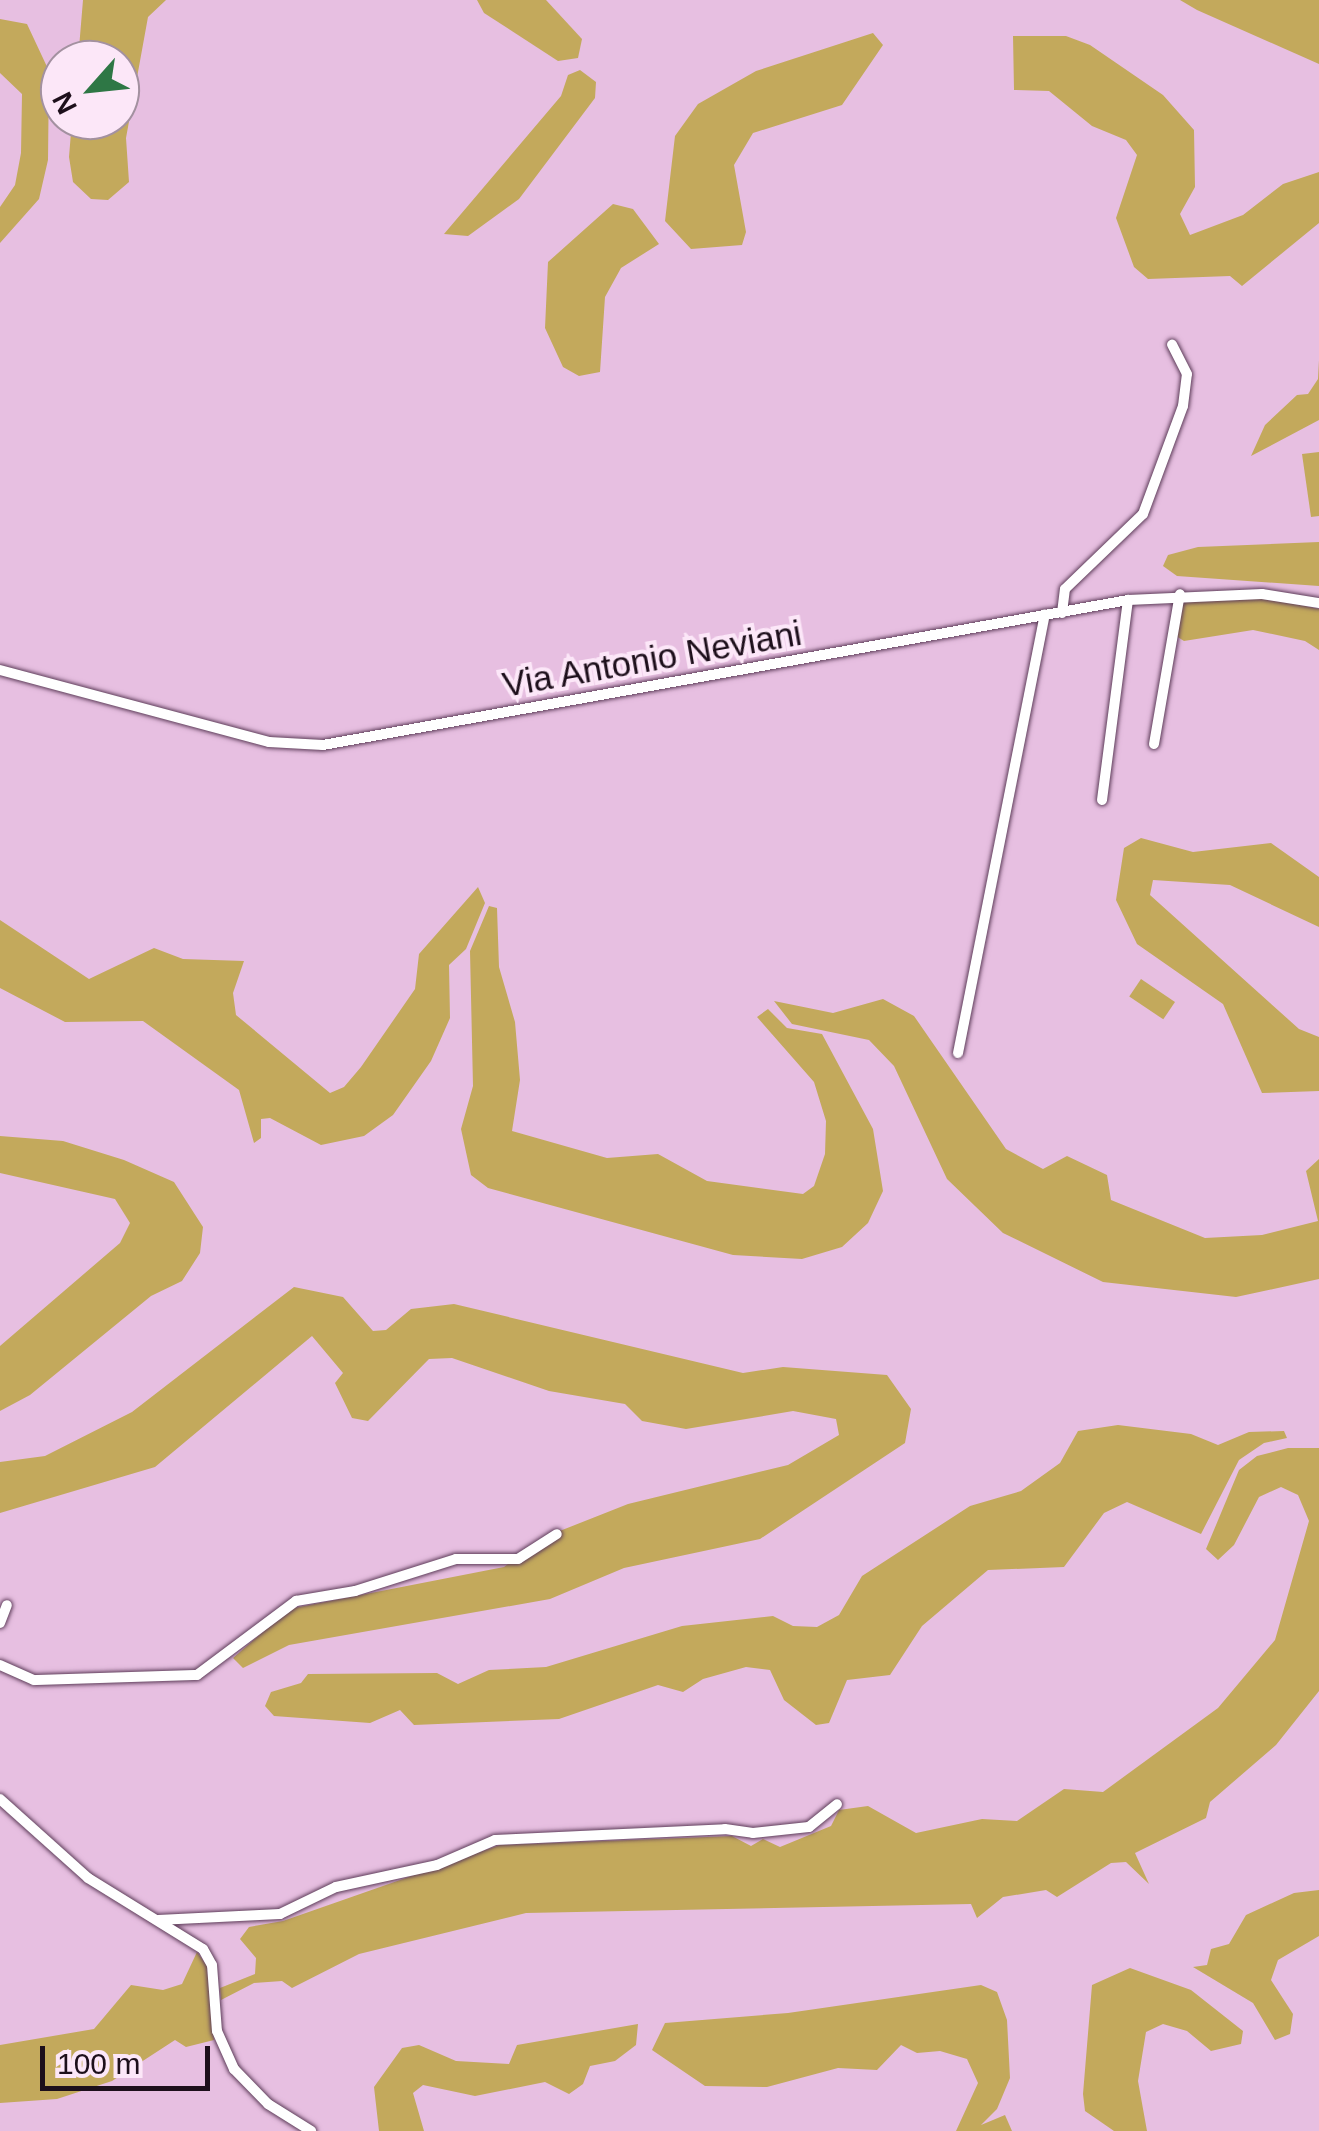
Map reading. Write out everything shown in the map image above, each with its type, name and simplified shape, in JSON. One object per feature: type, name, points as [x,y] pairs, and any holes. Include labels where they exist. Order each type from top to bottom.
[{"type":"street","points":[[1062,613],[1065,589],[1143,514],[1182,406],[1187,374],[1172,346]]},
{"type":"street","points":[[1154,744],[1180,594]]},
{"type":"street","name":"Via Antonio Neviani","points":[[0,670],[257,740],[309,746],[1128,600],[1180,594],[1268,594],[1319,603]]},
{"type":"street","points":[[1102,800],[1128,600]]},
{"type":"street","points":[[958,1053],[987,932],[1045,615]]},
{"type":"street","points":[[0,1666],[34,1680],[197,1675],[296,1602],[456,1559],[518,1559],[557,1534]]},
{"type":"street","points":[[0,1623],[7,1605]]},
{"type":"street","points":[[0,1799],[88,1878],[158,1920],[209,1957],[218,2031],[234,2069],[268,2104],[311,2131]]},
{"type":"street","points":[[158,1920],[280,1914],[336,1886],[437,1865],[495,1840],[725,1829],[753,1833],[809,1827],[837,1804]]},
{"type":"shaded area","points":[[83,0],[166,0],[148,17],[140,61],[140,40],[80,40]]},
{"type":"shaded area","points":[[477,0],[546,0],[582,39],[578,58],[558,61],[484,13]]},
{"type":"shaded area","points":[[1180,0],[1319,0],[1319,64],[1197,10]]},
{"type":"shaded area","points":[[0,19],[27,24],[40,52],[40,140],[48,140],[48,160],[39,199],[0,243],[0,207],[15,185],[21,153],[22,94],[0,73]]},
{"type":"shaded area","points":[[873,33],[883,45],[842,105],[753,133],[734,165],[746,232],[742,245],[691,249],[665,221],[675,136],[698,104],[756,71]]},
{"type":"shaded area","points":[[1013,36],[1066,36],[1090,45],[1163,95],[1194,130],[1195,187],[1180,214],[1190,235],[1243,215],[1283,184],[1319,172],[1319,223],[1242,286],[1230,276],[1148,279],[1134,267],[1116,218],[1137,155],[1126,140],[1092,126],[1049,91],[1014,90]]},
{"type":"shaded area","points":[[580,70],[596,82],[595,98],[519,199],[468,236],[444,234],[561,96],[568,75]]},
{"type":"shaded area","points":[[70,140],[126,140],[129,182],[108,200],[91,199],[73,182]]},
{"type":"shaded area","points":[[613,204],[633,209],[659,244],[621,268],[605,297],[600,372],[579,376],[563,367],[545,328],[548,262]]},
{"type":"shaded area","points":[[1319,360],[1319,420],[1251,456],[1265,425],[1297,395],[1308,394],[1318,379]]},
{"type":"shaded area","points":[[1319,452],[1319,516],[1311,517],[1302,454]]},
{"type":"shaded area","points":[[1319,542],[1319,586],[1177,576],[1163,566],[1168,555],[1198,547]]},
{"type":"shaded area","points":[[1189,597],[1273,599],[1319,609],[1319,650],[1305,641],[1253,630],[1184,641],[1176,636],[1180,602]]},
{"type":"shaded area","points":[[1141,838],[1193,852],[1271,843],[1319,877],[1319,927],[1230,885],[1153,880],[1150,895],[1299,1029],[1319,1037],[1319,1091],[1262,1093],[1223,1004],[1137,944],[1116,900],[1124,848]]},
{"type":"shaded area","points":[[478,887],[485,903],[466,949],[449,965],[450,1018],[431,1061],[393,1115],[364,1136],[321,1145],[270,1118],[261,1119],[261,1138],[254,1143],[239,1090],[143,1021],[65,1022],[0,988],[0,920],[89,979],[154,948],[183,959],[244,961],[233,993],[236,1015],[330,1093],[344,1087],[361,1067],[415,989],[419,954]]},
{"type":"shaded area","points":[[489,906],[497,908],[499,967],[515,1022],[520,1080],[512,1131],[607,1158],[658,1154],[707,1181],[803,1194],[814,1186],[825,1154],[826,1121],[814,1082],[757,1017],[768,1009],[787,1028],[822,1034],[873,1129],[883,1191],[868,1223],[842,1247],[802,1259],[733,1255],[488,1188],[471,1175],[461,1129],[473,1086],[470,951]]},
{"type":"shaded area","points":[[1141,979],[1175,1002],[1163,1019],[1129,996]]},
{"type":"shaded area","points":[[883,999],[914,1016],[1006,1149],[1043,1169],[1067,1156],[1107,1175],[1111,1200],[1205,1238],[1262,1235],[1318,1221],[1306,1171],[1319,1159],[1319,1279],[1236,1297],[1103,1282],[1003,1233],[947,1179],[894,1066],[869,1040],[792,1024],[774,1001],[833,1013]]},
{"type":"shaded area","points":[[0,1136],[63,1141],[124,1160],[174,1182],[203,1227],[200,1253],[182,1281],[151,1296],[30,1395],[0,1411],[0,1346],[120,1243],[130,1223],[115,1199],[0,1173]]},
{"type":"shaded area","points":[[294,1287],[343,1297],[373,1331],[386,1330],[411,1309],[454,1304],[743,1373],[783,1367],[887,1375],[911,1409],[905,1443],[760,1539],[624,1568],[550,1599],[289,1645],[243,1668],[233,1658],[289,1609],[504,1567],[542,1538],[628,1504],[788,1465],[839,1435],[836,1419],[793,1411],[686,1429],[642,1421],[625,1404],[549,1391],[452,1358],[429,1359],[368,1421],[352,1418],[335,1383],[343,1373],[312,1336],[155,1467],[0,1513],[0,1462],[45,1456],[132,1412]]},
{"type":"shaded area","points":[[1118,1425],[1191,1434],[1218,1445],[1249,1432],[1284,1431],[1287,1438],[1264,1443],[1239,1460],[1201,1534],[1127,1502],[1104,1513],[1064,1567],[988,1570],[922,1626],[890,1675],[847,1680],[829,1723],[816,1725],[784,1700],[770,1670],[746,1667],[703,1679],[683,1692],[658,1685],[559,1719],[414,1725],[400,1710],[370,1723],[274,1716],[265,1706],[271,1692],[301,1683],[308,1674],[437,1673],[458,1684],[489,1670],[546,1667],[682,1626],[773,1616],[793,1626],[817,1627],[839,1615],[862,1576],[970,1506],[1021,1491],[1060,1463],[1078,1431]]},
{"type":"shaded area","points":[[1288,1448],[1319,1448],[1319,1691],[1276,1745],[1210,1802],[1206,1818],[1135,1853],[1149,1884],[1126,1862],[1111,1863],[1057,1897],[1046,1890],[1003,1897],[977,1918],[971,1904],[526,1913],[359,1954],[292,1988],[282,1981],[254,1983],[221,2000],[220,1988],[255,1974],[256,1958],[240,1939],[249,1927],[283,1921],[500,1845],[732,1836],[751,1846],[763,1839],[780,1847],[831,1826],[839,1810],[868,1806],[916,1833],[982,1819],[1017,1821],[1064,1789],[1103,1792],[1218,1708],[1275,1640],[1309,1521],[1298,1495],[1281,1487],[1259,1497],[1234,1545],[1218,1560],[1206,1549],[1239,1470],[1257,1456]]},
{"type":"shaded area","points":[[1319,1890],[1319,1936],[1278,1960],[1271,1980],[1293,2014],[1290,2034],[1275,2040],[1253,2003],[1193,1967],[1207,1965],[1211,1949],[1229,1944],[1246,1915],[1294,1893]]},
{"type":"shaded area","points":[[197,1952],[207,1966],[214,2040],[186,2047],[175,2040],[112,2081],[57,2099],[0,2103],[0,2045],[94,2029],[131,1985],[163,1990],[182,1984]]},
{"type":"shaded area","points":[[1130,1968],[1191,1990],[1243,2031],[1241,2044],[1211,2051],[1187,2031],[1163,2024],[1146,2032],[1138,2081],[1147,2131],[1114,2131],[1085,2111],[1083,2094],[1092,1985]]},
{"type":"shaded area","points":[[981,1985],[997,1992],[1007,2020],[1010,2078],[997,2109],[981,2125],[1005,2115],[1012,2131],[956,2131],[978,2083],[967,2059],[940,2051],[917,2053],[901,2045],[877,2070],[838,2068],[767,2087],[705,2086],[652,2050],[665,2023],[788,2013]]},
{"type":"shaded area","points":[[638,2024],[636,2045],[615,2061],[590,2066],[583,2084],[569,2094],[545,2082],[475,2096],[423,2085],[413,2093],[424,2131],[379,2131],[374,2087],[402,2048],[419,2045],[456,2061],[509,2064],[517,2045]]}]
